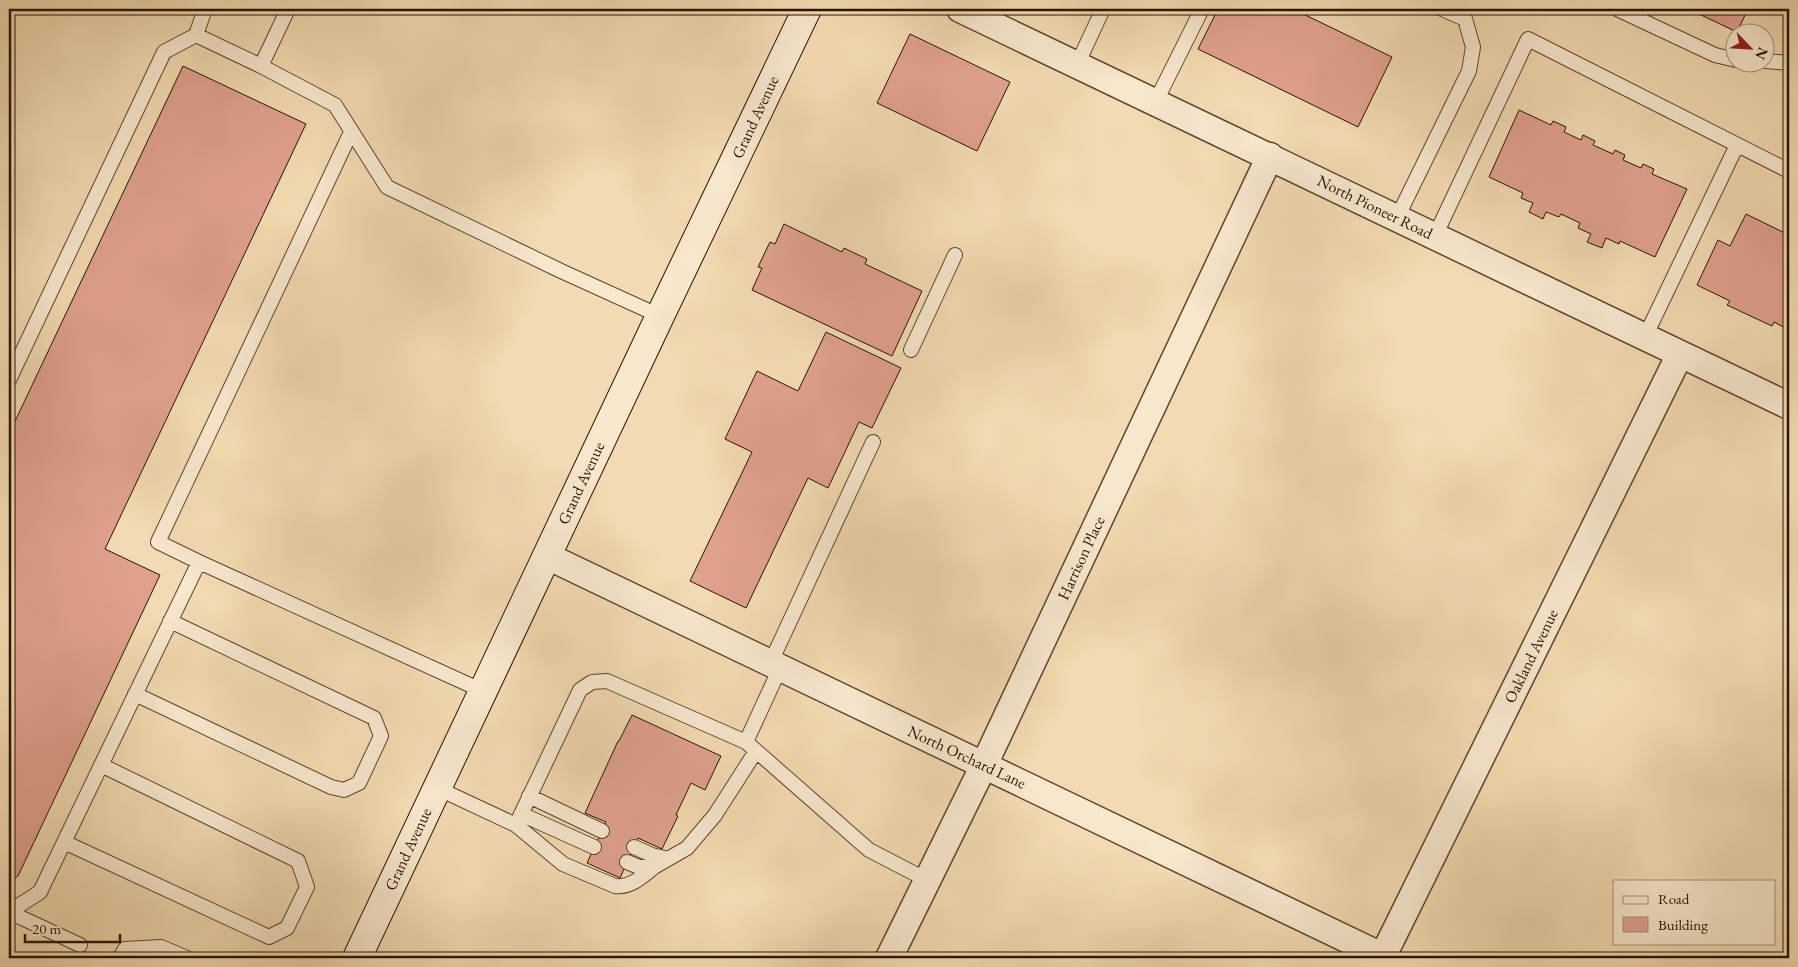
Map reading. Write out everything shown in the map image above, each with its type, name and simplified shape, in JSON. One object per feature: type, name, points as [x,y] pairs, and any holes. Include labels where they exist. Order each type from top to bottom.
[{"type":"main road","name":"Grand Avenue","points":[[357,958],[807,9]]},
{"type":"street","name":"North Pioneer Road","points":[[960,9],[1789,406]]},
{"type":"street","name":"Harrison Place","points":[[888,958],[984,765],[1270,156]]},
{"type":"street","name":"Oakland Avenue","points":[[1384,958],[1680,354]]},
{"type":"street","name":"North Orchard Lane","points":[[546,556],[1384,958]]},
{"type":"lane","points":[[9,380],[164,52],[196,34],[205,9]]},
{"type":"lane","points":[[261,66],[288,9]]},
{"type":"lane","points":[[1077,65],[1104,9]]},
{"type":"lane","points":[[1155,102],[1202,9]]},
{"type":"lane","points":[[1397,218],[1468,71],[1473,47],[1465,20],[1442,9]]},
{"type":"lane","points":[[1617,9],[1715,55],[1726,58]]},
{"type":"lane","points":[[196,34],[335,105],[387,187],[561,271],[660,316]]},
{"type":"lane","points":[[1435,236],[1528,39],[1789,171]]},
{"type":"lane","points":[[1776,62],[1789,63]]},
{"type":"lane","points":[[352,132],[158,542],[483,692]]},
{"type":"lane","points":[[1645,337],[1737,145]]},
{"type":"lane","points":[[911,350],[955,255]]},
{"type":"lane","points":[[518,819],[563,864],[615,886],[624,887],[686,848],[715,815],[751,746],[775,666],[874,442]]},
{"type":"lane","points":[[9,912],[40,892],[199,562]]},
{"type":"lane","points":[[135,694],[331,787],[344,790],[359,783],[381,736],[374,718],[170,621]]},
{"type":"lane","points":[[518,819],[580,690],[592,682],[608,682],[751,746],[869,850],[927,880]]},
{"type":"lane","points":[[64,842],[269,938],[287,928],[307,887],[298,861],[101,765]]},
{"type":"lane","points":[[437,788],[594,847]]},
{"type":"lane","points":[[529,796],[602,831]]},
{"type":"lane","points":[[634,847],[652,855],[668,859]]},
{"type":"lane","points":[[627,862],[639,867],[654,868]]},
{"type":"lane","points":[[9,912],[80,945]]},
{"type":"lane","points":[[120,958],[125,949],[161,947],[187,958]]},
{"type":"building","points":[[1218,9],[1293,9],[1392,57],[1358,127],[1198,49]]},
{"type":"building","points":[[1693,9],[1748,9],[1742,22],[1726,22],[1726,27],[1701,15],[1702,13]]},
{"type":"building","points":[[910,34],[1010,82],[977,151],[877,103]]},
{"type":"building","points":[[183,66],[306,124],[105,549],[160,575],[18,876],[9,882],[9,434]]},
{"type":"building","points":[[1519,110],[1551,125],[1553,121],[1566,127],[1564,132],[1581,140],[1583,135],[1595,141],[1593,145],[1613,154],[1615,150],[1625,155],[1623,160],[1641,168],[1643,164],[1654,169],[1652,174],[1687,189],[1655,257],[1620,241],[1619,244],[1606,238],[1602,248],[1587,242],[1591,234],[1578,228],[1580,223],[1561,214],[1559,217],[1546,212],[1543,219],[1529,212],[1533,203],[1521,198],[1523,193],[1489,177]]},
{"type":"building","points":[[1746,214],[1789,235],[1789,330],[1774,322],[1772,326],[1727,305],[1730,301],[1697,285],[1718,240],[1730,246]]},
{"type":"building","points":[[784,224],[842,252],[844,248],[867,259],[865,264],[922,291],[892,356],[752,290],[762,268],[758,267],[770,242],[775,244]]},
{"type":"building","points":[[826,332],[901,368],[872,428],[859,422],[828,488],[808,478],[746,608],[690,581],[752,452],[725,439],[757,371],[798,391]]},
{"type":"building","points":[[632,715],[721,756],[705,790],[691,783],[662,849],[638,838],[620,878],[587,863],[606,822],[585,813]]}]
